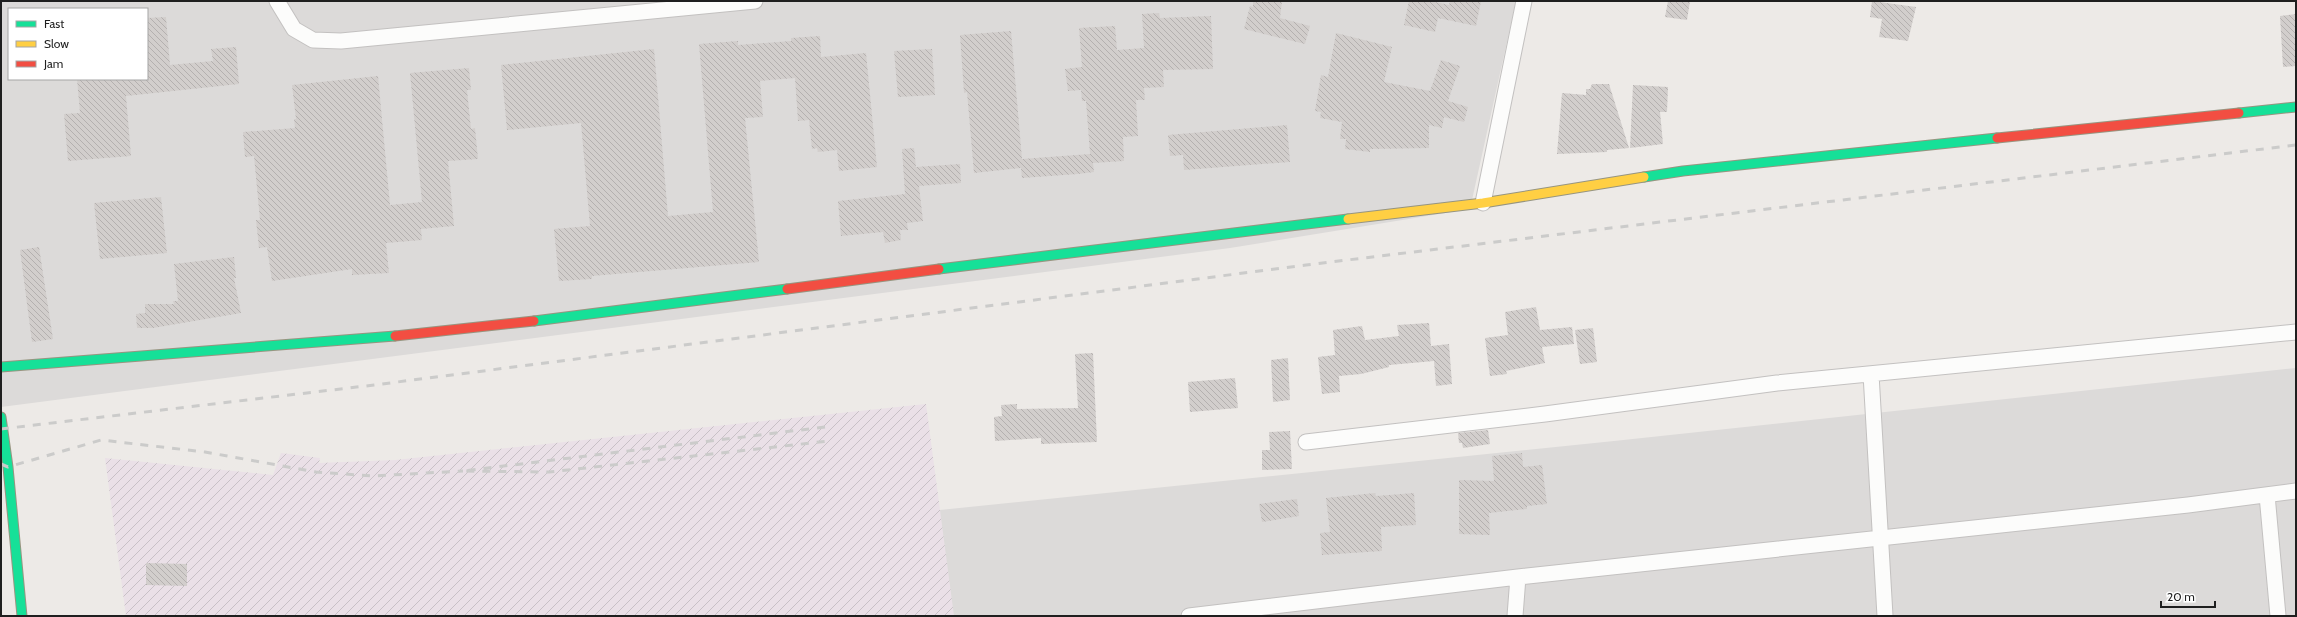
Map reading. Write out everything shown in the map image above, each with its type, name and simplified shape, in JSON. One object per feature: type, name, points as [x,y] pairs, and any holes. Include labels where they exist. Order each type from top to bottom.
[{"type":"street","points":[[277,1],[294,29],[314,40],[341,41],[755,1]]},
{"type":"street","points":[[1484,203],[1524,1]]},
{"type":"street","points":[[1,367],[444,332],[1156,242],[1484,203],[1683,171],[2296,107]]},
{"type":"street","points":[[1306,442],[1545,414],[1777,383],[2296,332]]},
{"type":"street","points":[[1871,374],[1879,538],[1885,616]]},
{"type":"street","points":[[1,417],[8,467],[22,616]]},
{"type":"street","points":[[1189,616],[1518,577],[2296,491]]},
{"type":"street","points":[[2268,495],[2278,616]]},
{"type":"street","points":[[1515,616],[1518,577]]},
{"type":"shaded area","points":[[1,1],[1516,1],[1470,209],[1230,248],[1,407]]},
{"type":"shaded area","points":[[2296,368],[2296,616],[951,616],[930,511],[1614,441]]},
{"type":"shaded area","points":[[926,404],[954,616],[126,616],[105,458],[273,475],[281,453],[320,458],[319,463],[395,460]]},
{"type":"building","points":[[1253,1],[1282,1],[1280,18],[1310,26],[1305,44],[1244,29],[1250,6],[1253,7]]},
{"type":"building","points":[[1409,1],[1431,1],[1449,5],[1450,1],[1481,1],[1476,26],[1438,18],[1435,32],[1404,25]]},
{"type":"building","points":[[1668,1],[1690,1],[1687,20],[1665,17]]},
{"type":"building","points":[[1872,1],[1916,7],[1908,41],[1879,37],[1882,19],[1870,17]]},
{"type":"building","points":[[1159,13],[1160,18],[1211,16],[1213,69],[1163,70],[1164,87],[1144,88],[1145,100],[1136,100],[1138,136],[1123,137],[1124,161],[1093,163],[1094,172],[1078,174],[1022,178],[1021,168],[974,173],[967,92],[964,93],[960,35],[1011,31],[1022,159],[1090,154],[1086,101],[1082,101],[1081,90],[1068,91],[1065,69],[1082,67],[1079,28],[1115,26],[1117,50],[1144,48],[1142,14]]},
{"type":"building","points":[[2296,14],[2296,66],[2283,67],[2280,16]]},
{"type":"building","points":[[166,17],[170,65],[213,61],[211,49],[236,47],[239,84],[126,96],[131,156],[68,161],[64,114],[80,113],[77,80],[148,80],[148,18]]},
{"type":"building","points":[[1336,33],[1392,47],[1384,82],[1430,91],[1441,60],[1460,66],[1448,101],[1468,107],[1464,122],[1444,117],[1442,128],[1429,125],[1429,148],[1370,149],[1370,152],[1345,149],[1346,139],[1340,139],[1342,122],[1320,118],[1321,112],[1315,111],[1321,75],[1328,77]]},
{"type":"building","points":[[820,36],[821,57],[866,53],[877,167],[839,171],[837,150],[818,152],[817,148],[812,149],[809,120],[798,121],[795,78],[760,81],[763,117],[745,118],[759,262],[592,276],[592,279],[559,281],[554,229],[590,226],[581,123],[507,130],[501,65],[654,49],[668,216],[713,212],[699,44],[738,41],[738,45],[791,41],[791,38]]},
{"type":"building","points":[[932,49],[935,95],[898,97],[894,51]]},
{"type":"building","points":[[469,68],[471,90],[467,90],[471,129],[475,128],[478,159],[448,161],[454,226],[421,229],[422,240],[386,243],[389,273],[352,275],[352,269],[272,281],[267,247],[259,248],[256,220],[260,220],[254,156],[245,157],[243,132],[295,128],[294,119],[296,119],[292,85],[378,76],[390,205],[422,202],[410,73]]},
{"type":"building","points":[[1592,84],[1609,84],[1629,148],[1607,150],[1607,152],[1557,154],[1562,93],[1586,95],[1586,89],[1590,89]]},
{"type":"building","points":[[1633,85],[1668,87],[1667,112],[1660,112],[1663,144],[1630,148]]},
{"type":"building","points":[[1287,125],[1290,162],[1184,170],[1183,155],[1170,156],[1168,135]]},
{"type":"building","points":[[914,148],[916,167],[960,164],[961,183],[919,186],[923,221],[907,223],[908,230],[900,230],[901,240],[885,243],[883,232],[841,236],[838,201],[905,194],[902,149]]},
{"type":"building","points":[[161,197],[167,253],[100,259],[94,203]]},
{"type":"building","points":[[39,247],[53,339],[32,342],[20,250]]},
{"type":"building","points":[[234,257],[236,278],[234,278],[241,313],[153,328],[137,328],[136,314],[145,313],[145,304],[174,304],[173,301],[178,301],[174,264]]},
{"type":"building","points":[[1536,307],[1540,330],[1572,327],[1574,344],[1542,347],[1545,363],[1506,371],[1507,374],[1490,376],[1485,338],[1508,335],[1505,312]]},
{"type":"building","points":[[1429,323],[1431,346],[1449,344],[1452,384],[1436,386],[1434,361],[1389,365],[1389,367],[1361,374],[1339,376],[1340,392],[1322,394],[1318,357],[1335,355],[1333,330],[1362,326],[1365,340],[1399,336],[1397,325]]},
{"type":"building","points":[[1593,328],[1597,362],[1580,364],[1575,330]]},
{"type":"building","points":[[1093,353],[1097,442],[1041,444],[1041,438],[995,441],[994,417],[1002,416],[1001,405],[1017,404],[1017,409],[1078,408],[1075,354]]},
{"type":"building","points":[[1288,358],[1290,400],[1273,402],[1271,360]]},
{"type":"building","points":[[1235,378],[1238,408],[1190,412],[1188,382]]},
{"type":"building","points":[[1488,430],[1490,444],[1463,448],[1462,443],[1459,443],[1458,433]]},
{"type":"building","points":[[1290,431],[1292,469],[1262,470],[1262,450],[1270,450],[1269,432]]},
{"type":"building","points":[[1522,453],[1523,467],[1542,465],[1547,504],[1527,506],[1527,509],[1489,513],[1490,535],[1459,534],[1459,480],[1494,481],[1492,456]]},
{"type":"building","points":[[1375,493],[1376,496],[1414,493],[1416,525],[1381,527],[1382,551],[1322,555],[1320,533],[1330,532],[1326,498]]},
{"type":"building","points":[[1297,499],[1299,516],[1262,522],[1259,504]]},
{"type":"building","points":[[146,563],[187,564],[187,586],[146,585]]},
{"type":"railway","points":[[1,429],[374,385],[1306,265],[2296,145]]},
{"type":"railway","points":[[825,427],[463,471],[549,472],[829,441]]},
{"type":"railway","points":[[1,464],[8,467],[101,440],[205,452],[316,472],[373,476],[463,471]]},
{"type":"traffic: fast","points":[[2239,113],[2296,107]]},
{"type":"traffic: fast","points":[[1644,177],[1683,171],[1997,138]]},
{"type":"traffic: fast","points":[[939,269],[1348,219]]},
{"type":"traffic: fast","points":[[534,321],[787,289]]},
{"type":"traffic: fast","points":[[1,367],[395,336]]},
{"type":"traffic: fast","points":[[1,417],[8,467],[22,616]]},
{"type":"traffic: slow","points":[[1348,219],[1483,203],[1644,177]]},
{"type":"traffic: jam","points":[[1997,138],[2239,113]]},
{"type":"traffic: jam","points":[[787,289],[939,269]]},
{"type":"traffic: jam","points":[[395,336],[534,321]]}]
